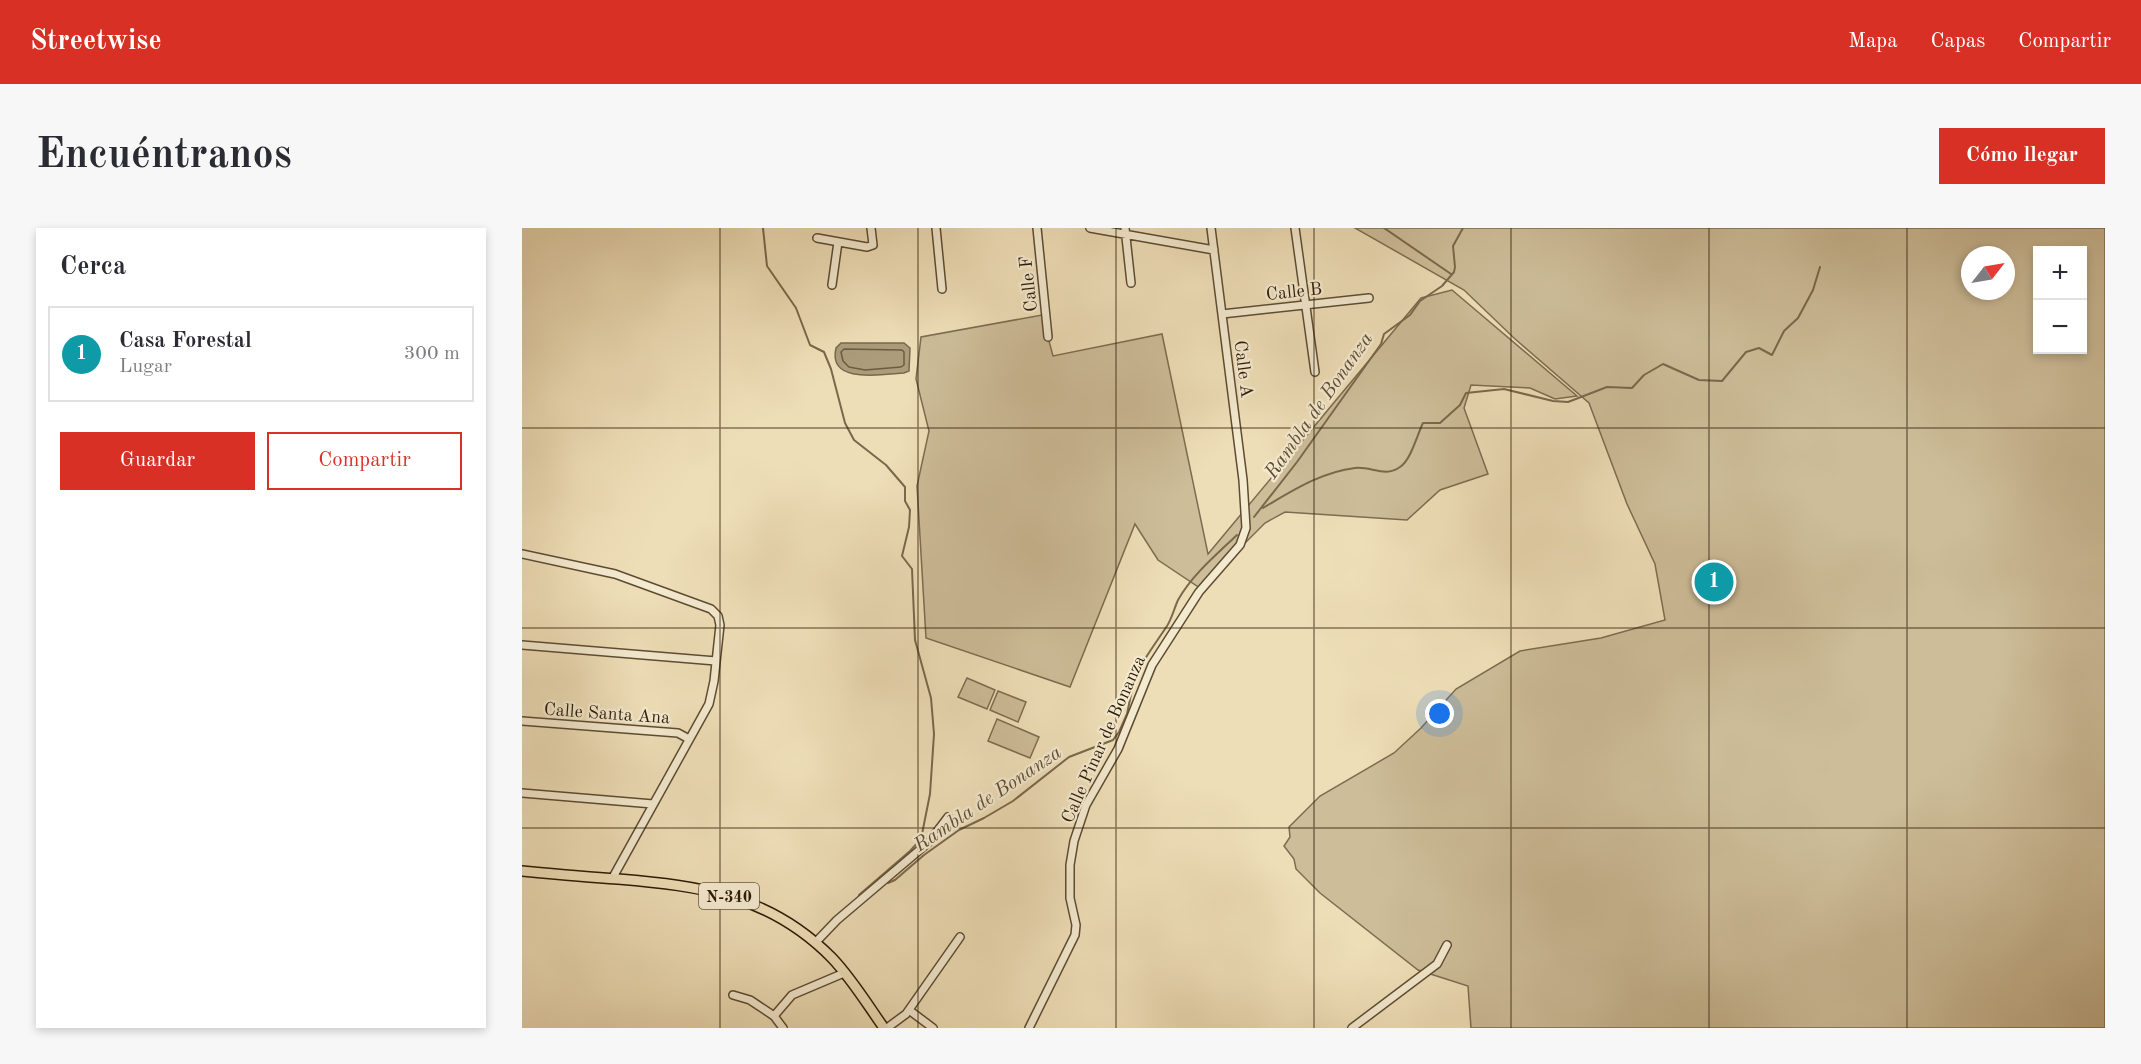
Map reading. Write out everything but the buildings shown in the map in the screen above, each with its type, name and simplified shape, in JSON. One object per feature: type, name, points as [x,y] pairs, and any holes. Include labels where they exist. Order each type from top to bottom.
[{"type":"highway","name":"N-340","points":[[522,871],[709,890],[736,898],[782,920],[815,943],[844,973],[885,1028]]},
{"type":"street","points":[[817,238],[867,247],[873,245],[871,228]]},
{"type":"street","points":[[936,228],[942,289]]},
{"type":"street","name":"Calle F","points":[[1037,228],[1048,337]]},
{"type":"street","points":[[1090,228],[1125,231],[1214,250]]},
{"type":"street","name":"Calle A","points":[[1211,228],[1246,514]]},
{"type":"street","points":[[1295,228],[1315,372]]},
{"type":"street","points":[[1125,231],[1131,283]]},
{"type":"street","points":[[832,285],[838,242]]},
{"type":"street","name":"Calle B","points":[[1222,314],[1369,298]]},
{"type":"street","name":"Calle Pinar de Bonanza","points":[[1029,1028],[1075,935],[1076,926],[1070,898],[1070,865],[1074,841],[1086,805],[1118,749],[1152,665],[1199,592],[1240,545],[1246,528],[1246,514]]},
{"type":"street","points":[[522,554],[615,574],[711,609],[718,616],[720,625],[709,704],[612,879]]},
{"type":"street","points":[[522,645],[716,661]]},
{"type":"street","name":"Calle Santa Ana","points":[[522,721],[678,733],[689,739]]},
{"type":"street","points":[[522,793],[653,804]]},
{"type":"street","points":[[815,943],[837,920],[929,842],[948,817]]},
{"type":"street","points":[[885,1028],[909,1010],[960,937]]},
{"type":"street","points":[[1352,1028],[1437,964],[1447,945]]},
{"type":"street","points":[[774,1016],[792,995],[844,973]]},
{"type":"street","points":[[733,995],[750,1000],[774,1016],[783,1028]]},
{"type":"street","points":[[909,1010],[933,1028]]},
{"type":"shaded area","points":[[1355,228],[2105,228],[2105,1028],[1471,1028],[1468,986],[1418,970],[1320,893],[1296,869],[1294,859],[1284,846],[1290,837],[1289,827],[1320,796],[1394,753],[1421,728],[1456,689],[1520,651],[1601,638],[1665,620],[1655,564],[1627,504],[1589,403],[1514,338],[1464,290]]},
{"type":"shaded area","points":[[1452,290],[1577,396],[1555,399],[1530,388],[1471,385],[1464,408],[1488,474],[1440,490],[1407,520],[1285,512],[1265,523],[1200,588],[1158,560],[1135,524],[1070,687],[926,638],[917,486],[929,431],[916,379],[921,337],[1042,315],[1053,356],[1162,334],[1208,554],[1421,298]]},
{"type":"shaded area","points":[[967,678],[995,690],[987,709],[958,697]]},
{"type":"shaded area","points":[[998,691],[1026,702],[1018,722],[990,710]]},
{"type":"shaded area","points":[[997,719],[1039,737],[1030,758],[988,741]]},
{"type":"water","points":[[841,343],[904,343],[910,348],[909,371],[871,375],[848,372],[840,368],[836,360],[836,348]]},
{"type":"waterway","points":[[763,228],[767,266],[796,308],[810,345],[824,352],[831,369],[845,423],[854,440],[886,465],[905,487],[905,501],[910,510],[909,527],[902,556],[912,569],[915,640],[931,698],[934,734],[930,794],[921,839],[859,895]]},
{"type":"waterway","points":[[1384,228],[1451,274]]},
{"type":"waterway","name":"Rambla de Bonanza","points":[[1254,517],[1297,462],[1381,344],[1384,334],[1410,315],[1420,301],[1442,286],[1454,272],[1453,246],[1463,228]]},
{"type":"waterway","points":[[1263,508],[1307,483],[1342,470],[1361,468],[1389,472],[1400,467],[1411,453],[1423,423],[1440,423],[1460,405],[1466,393],[1504,389],[1553,401],[1568,402],[1607,387],[1632,388],[1644,375],[1663,364],[1699,380],[1722,381],[1746,352],[1759,348],[1772,355],[1784,331],[1798,318],[1813,290],[1820,267]]},
{"type":"waterway","name":"Rambla de Bonanza","points":[[1137,672],[1167,626],[1178,600],[1190,582],[1237,535]]},
{"type":"waterway","name":"Rambla de Bonanza","points":[[888,883],[959,830],[1013,801],[1069,757],[1113,740],[1127,714],[1134,680]]},
{"type":"place","name":"Casa Forestal","points":[[1714,582]]}]
